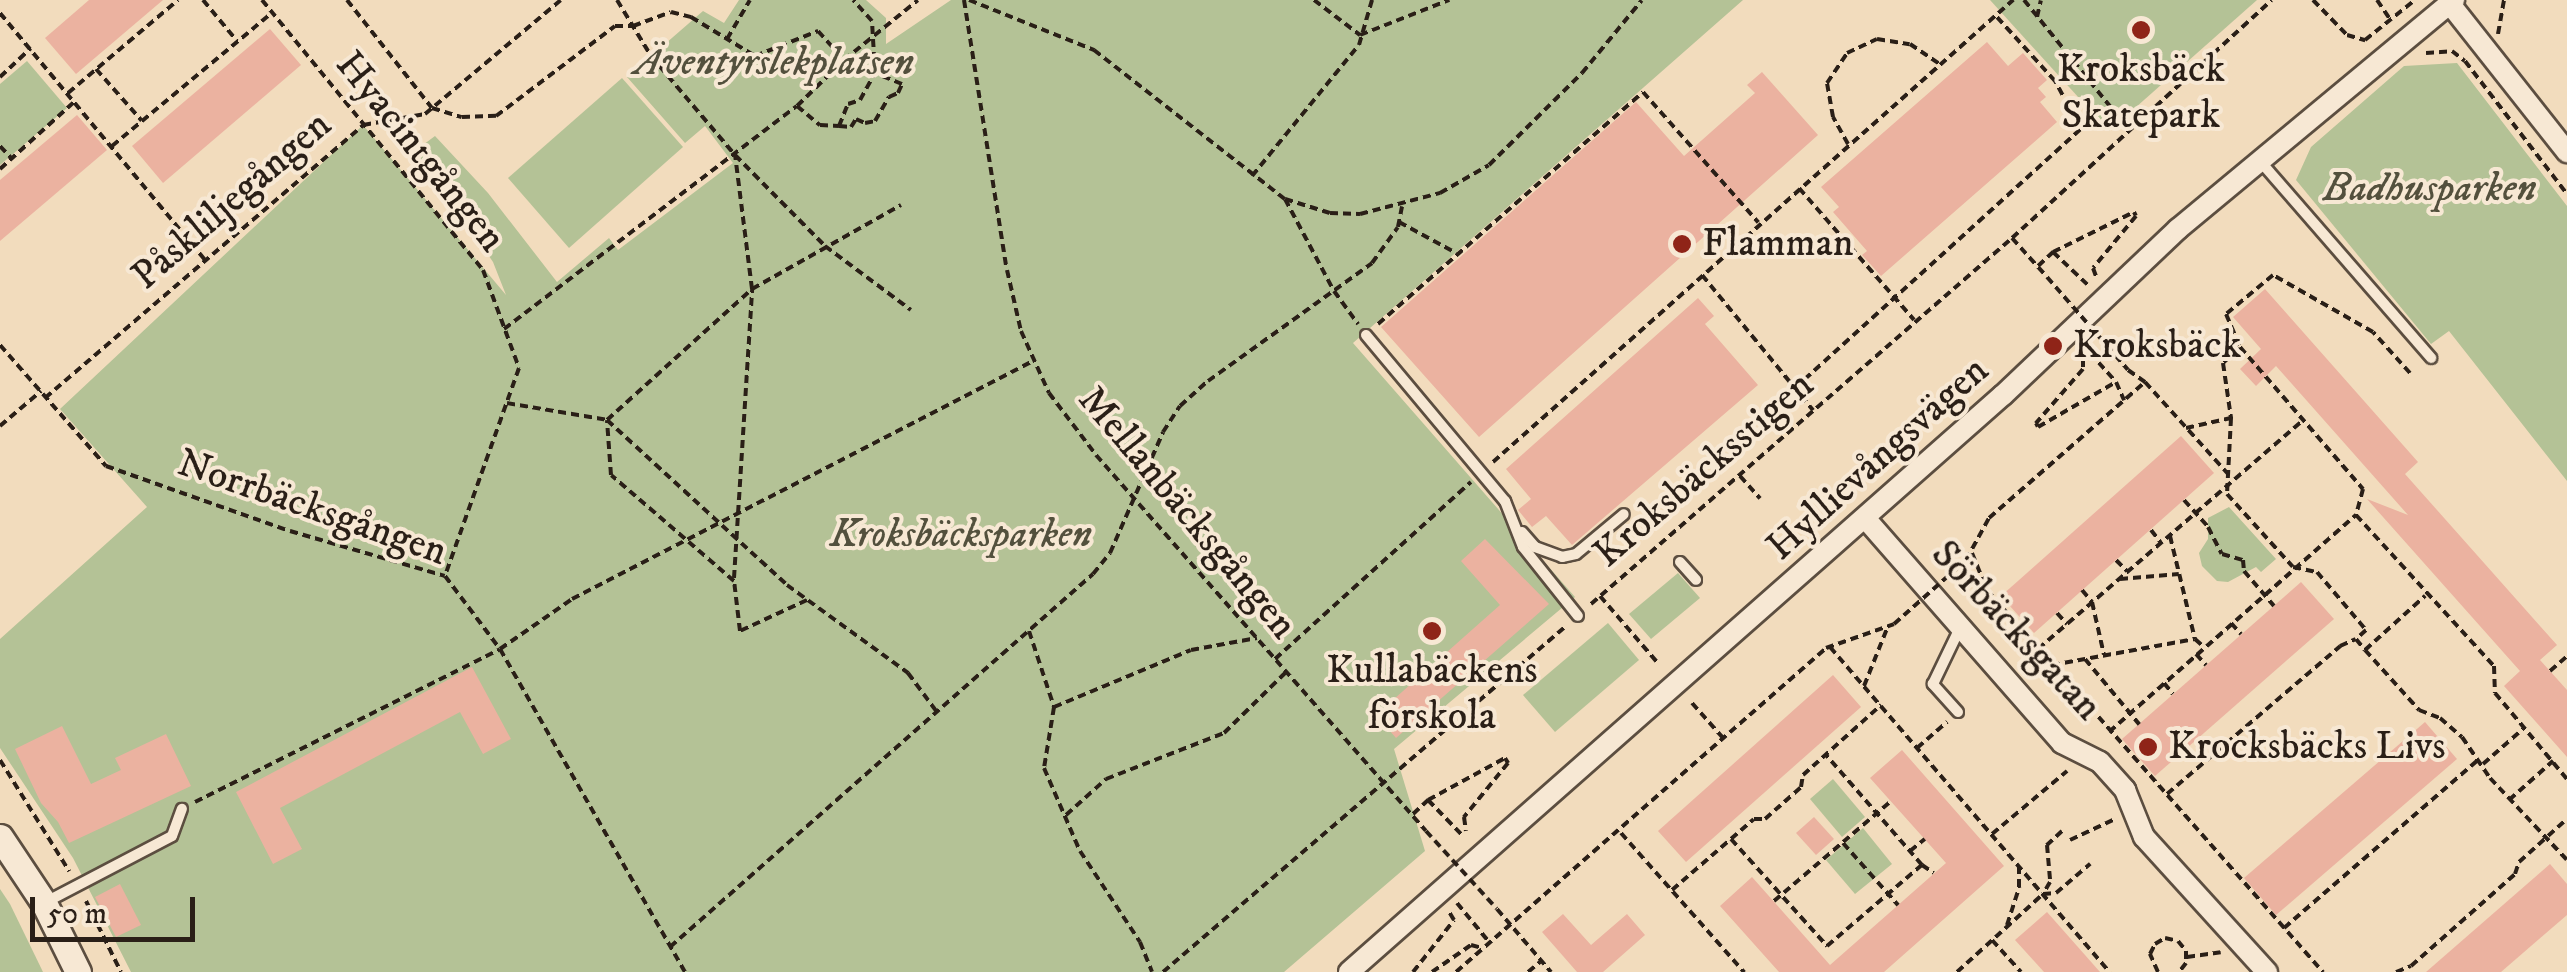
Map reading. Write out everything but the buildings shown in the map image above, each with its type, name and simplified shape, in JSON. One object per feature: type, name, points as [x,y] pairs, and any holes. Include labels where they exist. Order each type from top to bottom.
[{"type":"street","points":[[2452,2],[2567,152]]},
{"type":"street","name":"Hyllievångsvägen","points":[[1349,972],[1865,518],[2178,229],[2452,2]]},
{"type":"street","name":"Sörbäcksgatan","points":[[1865,518],[2062,743],[2100,762],[2125,790],[2144,837],[2267,972]]},
{"type":"street","points":[[0,837],[44,903],[78,972]]},
{"type":"lane","points":[[2260,161],[2432,358]]},
{"type":"lane","points":[[1366,335],[1505,500],[1523,547],[1578,616]]},
{"type":"lane","points":[[1514,524],[1534,546],[1562,557],[1576,554],[1624,514]]},
{"type":"lane","points":[[1680,562],[1696,580]]},
{"type":"lane","points":[[1958,712],[1933,684],[1960,627]]},
{"type":"lane","points":[[44,903],[76,882],[172,836],[182,809]]},
{"type":"path","points":[[68,92],[178,0]]},
{"type":"path","points":[[203,0],[237,41]]},
{"type":"path","name":"Hyacintgången","points":[[262,0],[483,270],[519,368],[445,576]]},
{"type":"path","points":[[346,0],[432,108],[462,117],[496,116],[615,26],[632,26],[671,12],[691,17],[755,56],[818,31],[844,60]]},
{"type":"path","name":"Påskliljegången","points":[[45,398],[363,125],[425,114],[561,0]]},
{"type":"path","points":[[617,0],[650,56],[735,154],[825,246],[911,310]]},
{"type":"path","points":[[727,40],[750,0]]},
{"type":"path","points":[[839,126],[848,104],[860,100],[875,73],[872,20],[853,0]]},
{"type":"path","points":[[504,329],[797,106],[844,60],[918,0]]},
{"type":"path","points":[[966,0],[1094,50],[1162,99],[1252,176],[1286,199],[1330,213],[1402,206],[1468,180],[1504,153],[1582,73],[1642,0]]},
{"type":"path","name":"Mellanbäcksgången","points":[[966,0],[1007,270],[1033,360],[1068,420],[1274,660],[1551,972]]},
{"type":"path","points":[[1314,0],[1360,35]]},
{"type":"path","points":[[1252,176],[1359,45],[1372,0]]},
{"type":"path","points":[[1360,35],[1449,0]]},
{"type":"path","points":[[1274,660],[1848,144],[2014,0]]},
{"type":"path","points":[[2024,0],[2128,127]]},
{"type":"path","points":[[2037,17],[2042,0]]},
{"type":"path","name":"Kroksbäcksstigen","points":[[1164,972],[2012,238],[2128,127],[2272,0]]},
{"type":"path","points":[[2313,0],[2347,34],[2357,38],[2374,36],[2415,0]]},
{"type":"path","points":[[2377,0],[2392,21]]},
{"type":"path","points":[[2495,37],[2503,25],[2504,0]]},
{"type":"path","points":[[0,12],[205,260]]},
{"type":"path","points":[[112,146],[272,12]]},
{"type":"path","points":[[1795,388],[2081,129],[2055,81],[1996,16]]},
{"type":"path","points":[[1848,144],[1833,116],[1827,84],[1848,53],[1877,38],[1910,44],[1940,64]]},
{"type":"path","points":[[0,77],[31,48]]},
{"type":"path","points":[[2420,53],[2452,52],[2466,61],[2567,194]]},
{"type":"path","points":[[96,69],[142,120]]},
{"type":"path","points":[[797,106],[820,125],[851,127],[856,119],[874,121],[902,84],[875,73]]},
{"type":"path","points":[[1286,199],[1334,291],[1366,335],[1642,92],[1759,224]]},
{"type":"path","points":[[0,169],[75,101]]},
{"type":"path","points":[[0,146],[12,159]]},
{"type":"path","points":[[735,154],[752,289],[747,419],[734,534],[740,631],[807,600]]},
{"type":"path","points":[[1799,188],[1915,322]]},
{"type":"path","points":[[607,420],[752,289],[901,205]]},
{"type":"path","points":[[670,946],[1094,574],[1110,553],[1164,432],[1180,406],[1208,380],[1372,263],[1399,222],[1402,206]]},
{"type":"path","points":[[2038,266],[2053,252],[2134,212],[2136,216],[2092,268],[2097,279]]},
{"type":"path","points":[[1399,222],[1458,254]]},
{"type":"path","points":[[2012,238],[2128,370],[2145,382],[2230,476]]},
{"type":"path","points":[[2053,252],[2088,286]]},
{"type":"path","points":[[1702,275],[1814,410]]},
{"type":"path","points":[[2110,732],[2293,567],[2356,516],[2363,489],[2240,348],[2226,314],[2273,275],[2373,332],[2410,373]]},
{"type":"path","name":"Norrbäcksgången","points":[[0,344],[106,466],[290,531],[445,576],[500,649],[685,972]]},
{"type":"path","points":[[2166,795],[2340,646],[2356,640],[2366,630],[2317,572],[2293,567],[2227,494],[2231,418],[2223,363],[2240,348]]},
{"type":"path","points":[[2090,353],[2116,382],[2124,400]]},
{"type":"path","points":[[2083,359],[2084,369],[2036,423],[2038,427],[2116,382]]},
{"type":"path","points":[[182,809],[500,649],[572,598],[1033,360]]},
{"type":"path","points":[[1456,972],[1830,647],[1891,624],[1966,560],[1989,518],[2145,382]]},
{"type":"path","points":[[0,426],[41,391]]},
{"type":"path","points":[[506,404],[607,420],[807,600],[908,674],[938,712]]},
{"type":"path","points":[[2186,428],[2231,418]]},
{"type":"path","points":[[607,420],[610,476],[734,581]]},
{"type":"path","points":[[2038,650],[2303,420]]},
{"type":"path","points":[[1739,475],[1760,498]]},
{"type":"path","points":[[2184,500],[2222,554],[2243,560],[2244,571],[2274,606]]},
{"type":"path","points":[[2356,516],[2494,666],[2496,693],[2567,779]]},
{"type":"path","points":[[2151,530],[2160,543]]},
{"type":"path","points":[[2170,535],[2195,638],[2204,647]]},
{"type":"path","points":[[1972,554],[1987,590],[2323,972]]},
{"type":"path","points":[[2116,560],[2127,572]]},
{"type":"path","points":[[2120,578],[2180,574]]},
{"type":"path","points":[[2082,590],[2092,602],[2104,655]]},
{"type":"path","points":[[2365,650],[2426,595]]},
{"type":"path","points":[[1600,596],[1656,662]]},
{"type":"path","points":[[2056,613],[2067,624]]},
{"type":"path","points":[[2231,623],[2242,634]]},
{"type":"path","points":[[1864,686],[1891,624]]},
{"type":"path","points":[[1028,631],[1054,708],[1044,768],[1080,851],[1140,942],[1152,972]]},
{"type":"path","points":[[1054,708],[1191,650],[1257,638]]},
{"type":"path","points":[[2026,678],[2049,662],[2195,638]]},
{"type":"path","points":[[2356,640],[2420,710],[2450,726],[2509,800],[2567,860]]},
{"type":"path","points":[[1830,647],[2110,972]]},
{"type":"path","points":[[2196,654],[2206,665]]},
{"type":"path","points":[[2550,671],[2567,656]]},
{"type":"path","points":[[2085,658],[2139,724]]},
{"type":"path","points":[[1066,814],[1106,779],[1224,733],[1286,672]]},
{"type":"path","points":[[2164,683],[2173,694]]},
{"type":"path","points":[[1692,704],[1724,739]]},
{"type":"path","points":[[1672,890],[1754,819],[1765,819],[1801,786],[1803,775],[1881,705]]},
{"type":"path","points":[[1918,748],[1939,729]]},
{"type":"path","points":[[2284,928],[2523,729]]},
{"type":"path","points":[[1826,754],[1922,865],[1934,873]]},
{"type":"path","points":[[1413,814],[1428,800],[1505,758],[1508,763],[1464,817],[1464,834],[1428,800]]},
{"type":"path","points":[[0,760],[76,882],[121,972]]},
{"type":"path","points":[[2509,800],[2552,762]]},
{"type":"path","points":[[1992,834],[2067,771]]},
{"type":"path","points":[[1774,901],[1891,801]]},
{"type":"path","points":[[2396,972],[2411,966],[2515,874],[2519,862],[2567,819]]},
{"type":"path","points":[[2070,840],[2114,820]]},
{"type":"path","points":[[1956,972],[2044,894],[2050,882],[2047,845],[2062,831]]},
{"type":"path","points":[[1620,832],[1744,972]]},
{"type":"path","points":[[1731,839],[1827,946],[1922,865]]},
{"type":"path","points":[[1910,851],[1925,839]]},
{"type":"path","points":[[1843,842],[1898,905]]},
{"type":"path","points":[[2044,894],[2056,893],[2090,864]]},
{"type":"path","points":[[2006,927],[2018,887],[2019,866]]},
{"type":"path","points":[[1454,899],[1490,943]]},
{"type":"path","points":[[1414,972],[1454,920],[1445,906]]},
{"type":"path","points":[[1805,936],[1812,930]]},
{"type":"path","points":[[1992,940],[2021,972]]},
{"type":"path","points":[[2158,972],[2150,954],[2160,940],[2178,941],[2187,957]]},
{"type":"path","points":[[1432,972],[1471,946],[1482,948]]},
{"type":"path","points":[[2187,957],[2246,948]]},
{"type":"path","points":[[2179,972],[2187,957]]},
{"type":"path","points":[[1528,972],[1541,960]]},
{"type":"green space","name":"Kroksbäcksparken","points":[[739,0],[866,0],[886,18],[886,44],[951,0],[1743,0],[1353,343],[1575,597],[1394,749],[1425,851],[1284,972],[131,972],[73,858],[0,748],[0,639],[147,507],[60,409],[363,125],[506,295],[493,262],[456,208],[408,156],[435,136],[488,193],[557,282],[609,238],[618,250],[733,163],[705,126],[685,143],[627,77],[703,11],[724,23]]},
{"type":"green space","points":[[1990,0],[2257,0],[2109,131]]},
{"type":"green space","points":[[27,61],[67,108],[0,165],[0,84]]},
{"type":"green space","name":"Badhusparken","points":[[2457,63],[2567,206],[2567,481],[2449,331],[2431,344],[2296,180],[2311,147],[2404,66]]},
{"type":"green space","points":[[622,78],[683,147],[569,248],[508,178]]},
{"type":"green space","points":[[2229,507],[2276,559],[2261,572],[2256,567],[2228,582],[2217,581],[2202,566],[2199,553],[2208,539],[2208,518]]},
{"type":"green space","points":[[1678,573],[1700,598],[1651,639],[1629,614]]},
{"type":"green space","points":[[1608,623],[1639,660],[1555,732],[1523,695]]},
{"type":"green space","points":[[1833,779],[1865,817],[1842,837],[1810,799]]},
{"type":"green space","points":[[1863,828],[1892,864],[1855,894],[1826,860]]},
{"type":"green space","points":[[0,889],[10,904],[43,972],[0,972]]},
{"type":"place","name":"Kroksbäck Skatepark","points":[[2141,30]]},
{"type":"place","name":"Flamman","points":[[1682,244]]},
{"type":"place","name":"Kroksbäck","points":[[2053,346]]},
{"type":"place","name":"Kullabäckens förskola","points":[[1432,631]]},
{"type":"place","name":"Krocksbäcks Livs","points":[[2148,747]]},
{"type":"park label","name":"Äventyrslekplatsen","points":[[774,63]]}]
